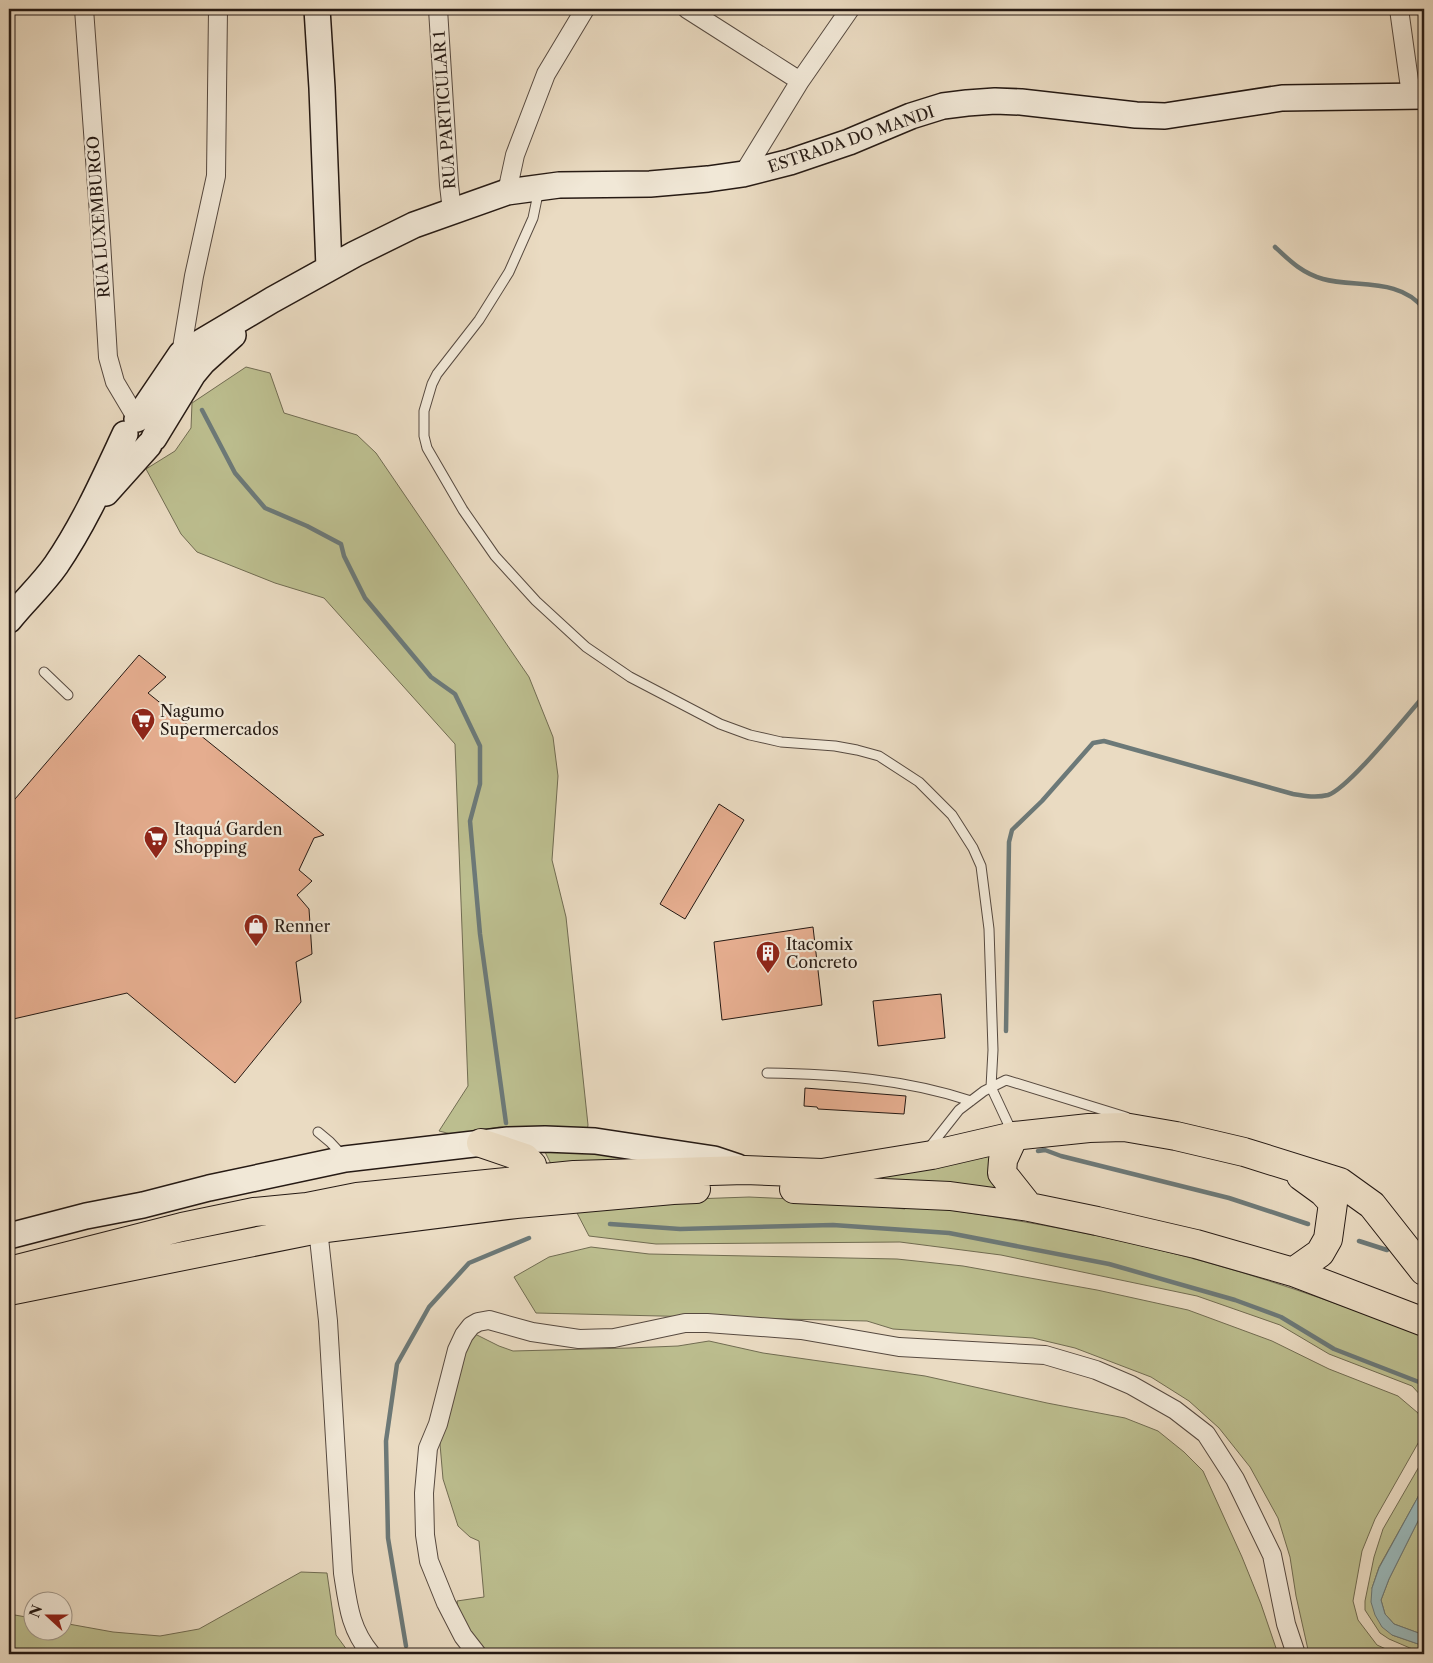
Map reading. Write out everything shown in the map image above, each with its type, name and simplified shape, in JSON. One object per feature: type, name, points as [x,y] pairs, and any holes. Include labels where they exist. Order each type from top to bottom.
[{"type":"highway","points":[[9,1270],[182,1227],[254,1212],[307,1207],[357,1197],[574,1175],[744,1170],[822,1173],[922,1157],[1014,1136],[1089,1128],[1124,1127],[1221,1146],[1340,1182],[1372,1205],[1424,1271]]},
{"type":"highway","points":[[1014,1136],[1003,1160],[1002,1173],[1030,1207]]},
{"type":"highway","points":[[481,1143],[525,1158],[532,1165],[531,1180],[524,1193],[494,1207]]},
{"type":"highway","points":[[1287,1166],[1323,1192],[1333,1203],[1328,1239],[1320,1253],[1293,1272]]},
{"type":"highway","points":[[9,1291],[318,1229],[494,1207],[673,1190],[773,1188],[950,1196],[1030,1207],[1097,1220],[1177,1239],[1293,1272],[1424,1322]]},
{"type":"main road","points":[[317,9],[329,268]]},
{"type":"main road","name":"ESTRADA DO MANDI","points":[[10,617],[55,566],[92,507],[131,426],[181,354],[329,268],[414,226],[452,211],[507,192],[539,186],[650,184],[742,174],[790,162],[849,142],[911,116],[943,106],[967,103],[1021,102],[1136,115],[1165,116],[1282,98],[1418,96]]},
{"type":"main road","name":"ESTRADA DO MANDI","points":[[92,507],[97,504],[152,442],[183,390],[203,362],[272,300]]},
{"type":"main road","points":[[131,426],[128,442],[136,448],[152,442]]},
{"type":"main road","points":[[9,1236],[86,1216],[143,1205],[209,1188],[345,1159],[481,1143],[545,1139],[595,1141],[714,1159],[744,1170]]},
{"type":"street","name":"RUA LUXEMBURGO","points":[[84,9],[108,357],[131,426]]},
{"type":"street","points":[[181,354],[194,276],[216,176],[218,9]]},
{"type":"street","name":"RUA PARTICULAR 1","points":[[438,9],[452,211]]},
{"type":"street","points":[[507,192],[515,155],[546,74],[585,9]]},
{"type":"street","points":[[687,9],[800,81]]},
{"type":"street","points":[[742,174],[800,81],[850,9]]},
{"type":"street","points":[[1399,9],[1418,96]]},
{"type":"street","points":[[318,1229],[328,1321],[342,1574],[357,1634],[372,1654]]},
{"type":"street","points":[[477,1654],[463,1636],[428,1561],[425,1536],[424,1493],[428,1448],[438,1424],[457,1350],[464,1335],[471,1326],[478,1322],[489,1320],[532,1332],[580,1339],[614,1338],[685,1323],[801,1330],[899,1347],[1045,1355],[1096,1370],[1131,1385],[1175,1410],[1206,1434],[1235,1479],[1272,1555],[1286,1624],[1296,1654]]},
{"type":"lane","points":[[539,186],[533,218],[509,272],[479,320],[437,374],[432,384],[424,411],[424,436],[427,448],[464,510],[495,556],[536,602],[586,647],[630,677],[720,724],[750,735],[780,742],[835,746],[879,756],[919,782],[952,815],[973,848],[981,866],[989,930],[993,1050],[991,1087],[1014,1136]]},
{"type":"lane","points":[[44,672],[68,695]]},
{"type":"lane","points":[[767,1074],[812,1074],[873,1079],[942,1091],[971,1101]]},
{"type":"lane","points":[[922,1157],[959,1110],[991,1087],[1006,1080],[1221,1146]]},
{"type":"lane","points":[[318,1132],[345,1159]]},
{"type":"green space","points":[[246,367],[270,373],[284,413],[357,435],[376,453],[529,677],[553,737],[558,776],[552,860],[566,917],[588,1125],[587,1131],[499,1127],[455,1135],[439,1131],[468,1086],[455,744],[324,598],[275,583],[197,552],[181,534],[146,469],[175,451],[191,428],[192,403]]},
{"type":"green space","points":[[545,1152],[593,1153],[641,1162],[553,1168]]},
{"type":"green space","points":[[990,1156],[1003,1196],[852,1182]]},
{"type":"green space","points":[[749,1197],[814,1200],[905,1209],[907,1204],[985,1215],[1140,1245],[1243,1273],[1321,1298],[1424,1337],[1424,1399],[1412,1386],[1329,1354],[1280,1325],[1197,1296],[1001,1255],[900,1242],[656,1244],[589,1236],[576,1211],[693,1199]]},
{"type":"green space","points":[[591,1247],[649,1254],[897,1259],[963,1266],[1097,1290],[1188,1310],[1272,1341],[1329,1369],[1398,1396],[1418,1413],[1424,1425],[1421,1438],[1375,1519],[1362,1551],[1353,1601],[1358,1620],[1377,1645],[1397,1654],[1309,1654],[1296,1596],[1290,1557],[1278,1518],[1250,1467],[1219,1428],[1189,1401],[1151,1377],[1075,1348],[1033,1338],[893,1329],[867,1321],[536,1313],[514,1277],[549,1257]]},
{"type":"green space","points":[[473,1333],[513,1351],[678,1346],[709,1341],[763,1353],[925,1376],[1125,1418],[1158,1431],[1184,1452],[1203,1471],[1242,1557],[1278,1654],[486,1654],[472,1643],[464,1632],[460,1618],[457,1601],[484,1597],[479,1541],[470,1537],[458,1526],[443,1479],[440,1444],[458,1354]]},
{"type":"green space","points":[[1424,1458],[1424,1486],[1379,1567],[1372,1588],[1392,1635],[1424,1646],[1424,1654],[1389,1639],[1380,1633],[1365,1610],[1365,1601],[1374,1557],[1383,1529]]},
{"type":"green space","points":[[1424,1509],[1424,1635],[1394,1624],[1385,1614],[1381,1600],[1389,1579]]},
{"type":"green space","points":[[301,1572],[327,1573],[336,1635],[350,1654],[9,1654],[9,1614],[22,1616],[22,1640],[72,1640],[72,1625],[113,1632],[160,1636],[199,1629]]},
{"type":"water","points":[[1424,1486],[1424,1509],[1389,1579],[1381,1600],[1385,1614],[1394,1624],[1424,1635],[1424,1646],[1392,1635],[1382,1627],[1375,1615],[1371,1602],[1372,1588],[1379,1568]]},
{"type":"building","name":"Itaquá Garden Shopping","points":[[139,655],[166,677],[148,693],[324,835],[314,838],[299,870],[312,881],[297,895],[309,909],[312,954],[296,962],[301,1002],[235,1083],[127,993],[9,1020],[9,806]]},
{"type":"building","points":[[719,804],[744,820],[685,919],[660,904]]},
{"type":"building","name":"Itacomix Concreto","points":[[813,927],[822,1005],[722,1020],[714,942]]},
{"type":"building","points":[[941,994],[945,1038],[878,1046],[873,1001]]},
{"type":"building","points":[[805,1088],[906,1096],[904,1114],[818,1109],[817,1107],[804,1106]]},
{"type":"waterway","points":[[1275,247],[1297,266],[1323,279],[1390,288],[1403,292],[1424,309]]},
{"type":"waterway","points":[[202,410],[235,473],[265,508],[307,526],[341,544],[344,556],[365,598],[431,677],[455,694],[480,746],[480,784],[470,821],[480,934],[506,1123]]},
{"type":"waterway","points":[[1006,1031],[1009,842],[1012,830],[1042,801],[1093,743],[1104,741],[1293,794],[1324,796],[1337,790],[1363,766],[1424,696]]},
{"type":"waterway","points":[[1038,1151],[1045,1150],[1061,1156],[1229,1198],[1308,1224]]},
{"type":"waterway","points":[[610,1224],[680,1229],[833,1225],[949,1233],[1109,1264],[1235,1300],[1281,1317],[1334,1349],[1424,1384]]},
{"type":"waterway","points":[[406,1646],[388,1538],[386,1441],[397,1364],[429,1307],[469,1263],[529,1238]]},
{"type":"waterway","points":[[1359,1241],[1387,1250]]},
{"type":"place","name":"Nagumo Supermercados","points":[[143,741]]},
{"type":"place","name":"Itaquá Garden Shopping","points":[[156,859]]},
{"type":"place","name":"Renner","points":[[256,947]]},
{"type":"place","name":"Itacomix Concreto","points":[[768,974]]}]
